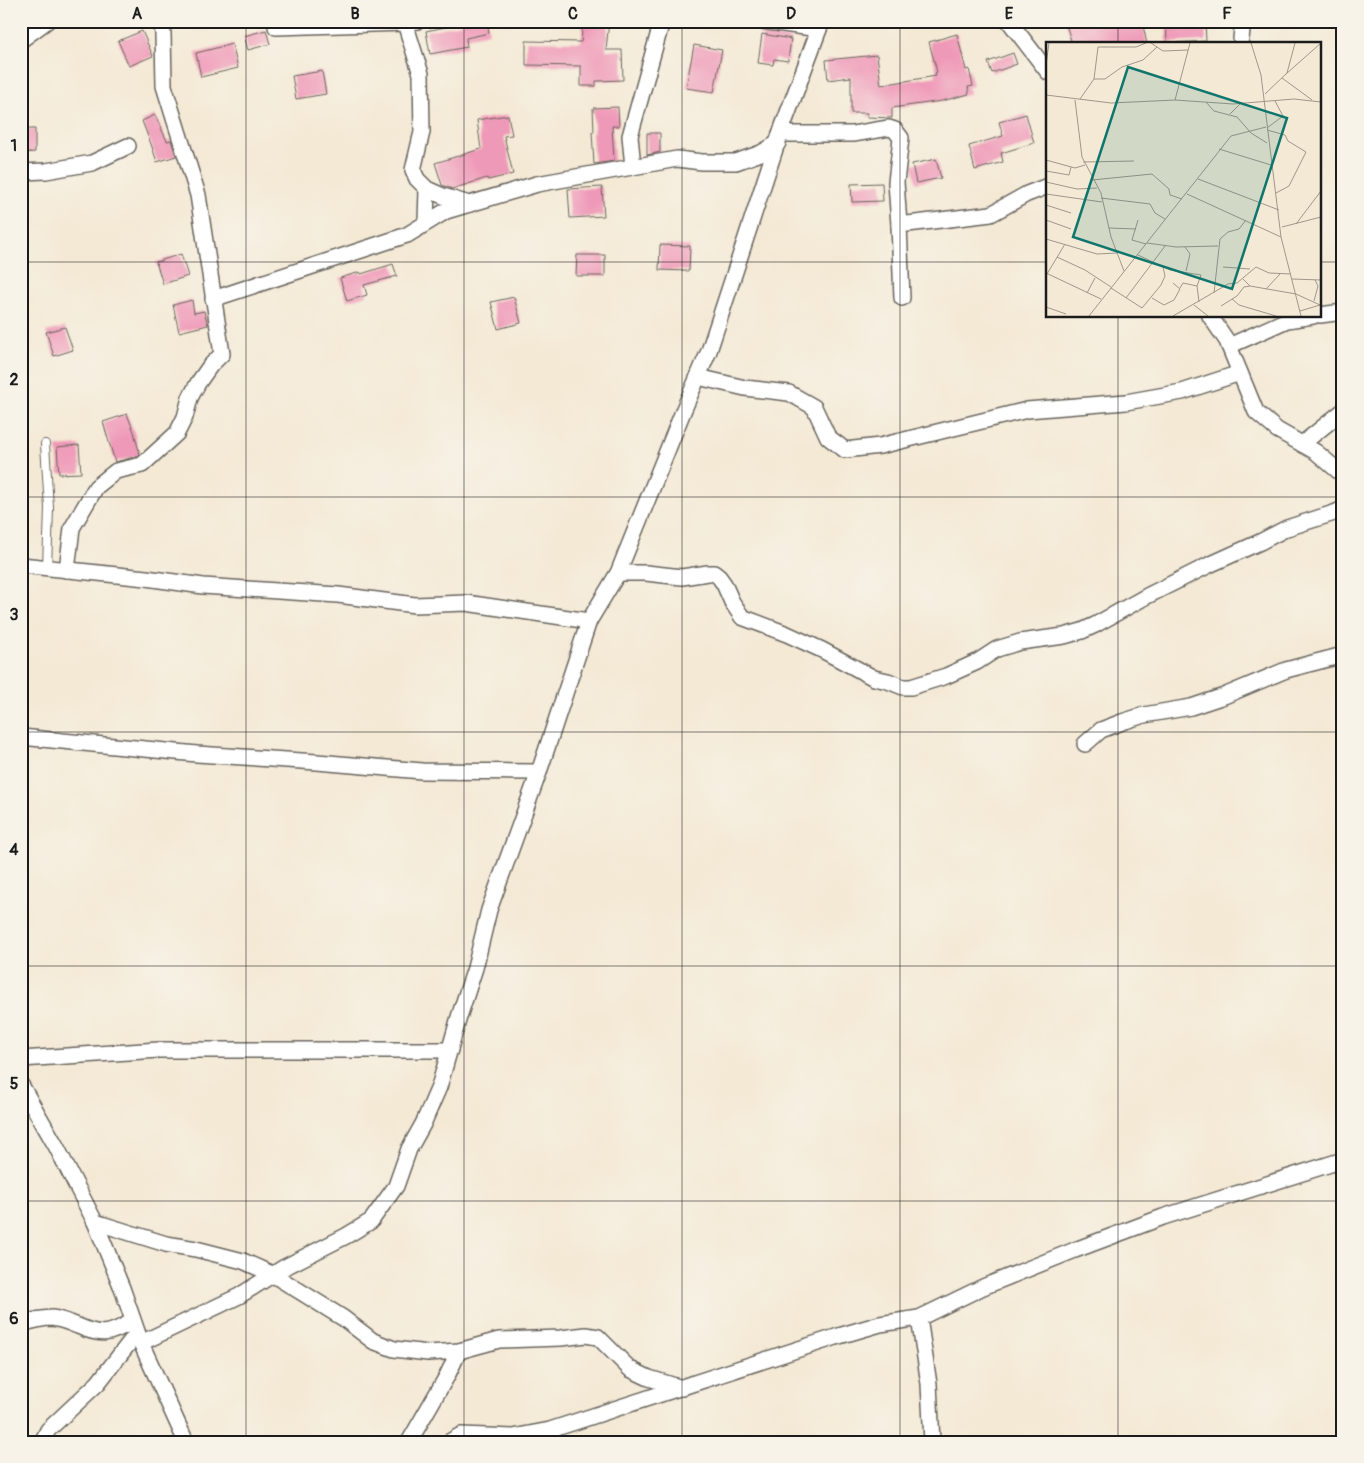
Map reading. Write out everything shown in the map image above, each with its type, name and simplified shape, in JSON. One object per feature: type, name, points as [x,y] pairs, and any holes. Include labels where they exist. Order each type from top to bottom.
[{"type":"street","points":[[21,40],[47,21]]},
{"type":"street","points":[[67,570],[72,528],[96,487],[116,472],[142,464],[177,433],[185,417],[190,398],[198,383],[210,366],[222,354],[198,195],[164,86],[161,21]]},
{"type":"street","points":[[276,21],[276,27],[411,22],[421,74],[422,132],[413,170],[417,179],[427,189],[469,204]]},
{"type":"street","points":[[633,167],[630,136],[662,21]]},
{"type":"street","points":[[42,1442],[48,1430],[98,1384],[137,1332],[239,1296],[272,1274],[346,1236],[371,1221],[396,1186],[409,1149],[439,1088],[459,1016],[475,968],[489,910],[540,772],[589,621],[618,573],[709,351],[779,138],[821,25],[762,21]]},
{"type":"street","points":[[1009,21],[1046,69]]},
{"type":"street","points":[[1241,39],[1243,21]]},
{"type":"street","points":[[213,299],[407,235],[446,211],[537,184],[676,159],[702,162],[736,162],[761,153],[779,138],[853,134],[889,128],[895,130],[901,138],[896,182],[902,298]]},
{"type":"street","points":[[21,172],[46,171],[92,163],[128,146]]},
{"type":"street","points":[[899,225],[991,214],[1027,194],[1046,187]]},
{"type":"street","points":[[426,222],[427,189]]},
{"type":"street","points":[[1322,315],[1343,312]]},
{"type":"street","points":[[1211,318],[1227,341],[1256,412],[1278,430],[1316,452],[1343,475]]},
{"type":"street","points":[[1229,346],[1287,320],[1300,318]]},
{"type":"street","points":[[698,377],[745,388],[789,393],[814,407],[828,437],[845,450],[880,446],[1027,410],[1126,402],[1182,392],[1240,374]]},
{"type":"street","points":[[1302,444],[1343,411]]},
{"type":"street","points":[[618,573],[646,573],[682,577],[714,573],[724,584],[732,602],[742,617],[822,650],[874,678],[902,687],[911,687],[946,676],[998,649],[1020,642],[1064,636],[1082,631],[1208,564],[1288,528],[1343,509]]},
{"type":"street","points":[[21,565],[203,586],[338,594],[415,605],[466,603],[589,621]]},
{"type":"street","points":[[1085,744],[1101,730],[1122,722],[1144,715],[1191,707],[1224,696],[1286,670],[1343,655]]},
{"type":"street","points":[[21,737],[197,754],[422,771],[540,772]]},
{"type":"street","points":[[21,1059],[159,1050],[450,1050]]},
{"type":"street","points":[[21,1085],[56,1146],[95,1222],[122,1288],[137,1332],[186,1442]]},
{"type":"street","points":[[449,1442],[461,1435],[513,1437],[550,1430],[839,1336],[880,1324],[919,1318],[983,1287],[1154,1220],[1343,1160]]},
{"type":"street","points":[[95,1222],[166,1244],[196,1249],[243,1261],[272,1274],[343,1318],[373,1341],[394,1348],[428,1353],[458,1351],[499,1340],[561,1338],[586,1335],[598,1337],[630,1369],[649,1378],[682,1388]]},
{"type":"street","points":[[21,1324],[52,1318],[98,1333],[122,1328],[137,1332]]},
{"type":"street","points":[[919,1318],[929,1384],[932,1442]]},
{"type":"street","points":[[409,1442],[447,1376],[458,1351]]},
{"type":"lane","points":[[45,444],[49,508],[47,568]]},
{"type":"building","points":[[460,21],[487,21],[489,33],[466,38],[467,47],[430,54],[426,31],[461,24]]},
{"type":"building","points":[[583,21],[609,21],[606,50],[622,50],[623,80],[596,81],[596,86],[581,86],[581,66],[526,65],[526,41],[581,42]]},
{"type":"building","points":[[1065,21],[1142,21],[1147,42],[1071,42]]},
{"type":"building","points":[[1166,21],[1205,21],[1206,41],[1167,42]]},
{"type":"building","points":[[266,30],[270,44],[248,50],[244,36]]},
{"type":"building","points":[[142,31],[153,56],[129,66],[118,41]]},
{"type":"building","points":[[762,34],[791,39],[788,61],[774,59],[773,65],[758,63]]},
{"type":"building","points":[[957,34],[966,70],[969,69],[973,86],[968,87],[969,94],[942,101],[892,108],[892,118],[867,117],[867,113],[851,113],[851,77],[828,80],[826,60],[877,55],[881,85],[936,76],[935,73],[937,72],[929,42]]},
{"type":"building","points":[[232,44],[238,68],[201,77],[196,53]]},
{"type":"building","points":[[694,45],[722,50],[714,92],[686,88]]},
{"type":"building","points":[[1013,53],[1017,64],[992,73],[988,62]]},
{"type":"building","points":[[322,71],[326,94],[296,99],[292,76]]},
{"type":"building","points":[[618,107],[619,126],[612,126],[614,161],[594,164],[593,108]]},
{"type":"building","points":[[1026,114],[1034,143],[1001,153],[1003,162],[975,170],[969,146],[1003,136],[999,122]]},
{"type":"building","points":[[155,115],[167,141],[171,140],[176,156],[157,162],[142,121]]},
{"type":"building","points":[[508,115],[512,135],[504,136],[513,174],[488,180],[487,178],[452,189],[442,185],[435,163],[481,149],[477,120]]},
{"type":"building","points":[[21,129],[35,129],[35,152],[21,153]]},
{"type":"building","points":[[647,133],[660,133],[660,152],[647,155]]},
{"type":"building","points":[[936,159],[941,178],[916,183],[912,164]]},
{"type":"building","points":[[882,183],[883,201],[852,202],[851,184]]},
{"type":"building","points":[[602,187],[604,216],[570,218],[568,189]]},
{"type":"building","points":[[660,245],[690,246],[689,271],[659,270]]},
{"type":"building","points":[[181,254],[188,276],[163,284],[156,262]]},
{"type":"building","points":[[577,255],[605,255],[605,276],[576,276]]},
{"type":"building","points":[[393,264],[397,276],[364,285],[367,295],[347,301],[340,278]]},
{"type":"building","points":[[514,297],[521,323],[498,329],[491,302]]},
{"type":"building","points":[[192,300],[194,313],[204,311],[208,325],[179,332],[173,305]]},
{"type":"building","points":[[65,327],[73,350],[54,356],[46,332]]},
{"type":"building","points":[[127,414],[140,455],[115,462],[103,422]]},
{"type":"building","points":[[79,445],[81,473],[59,474],[57,447]]}]
